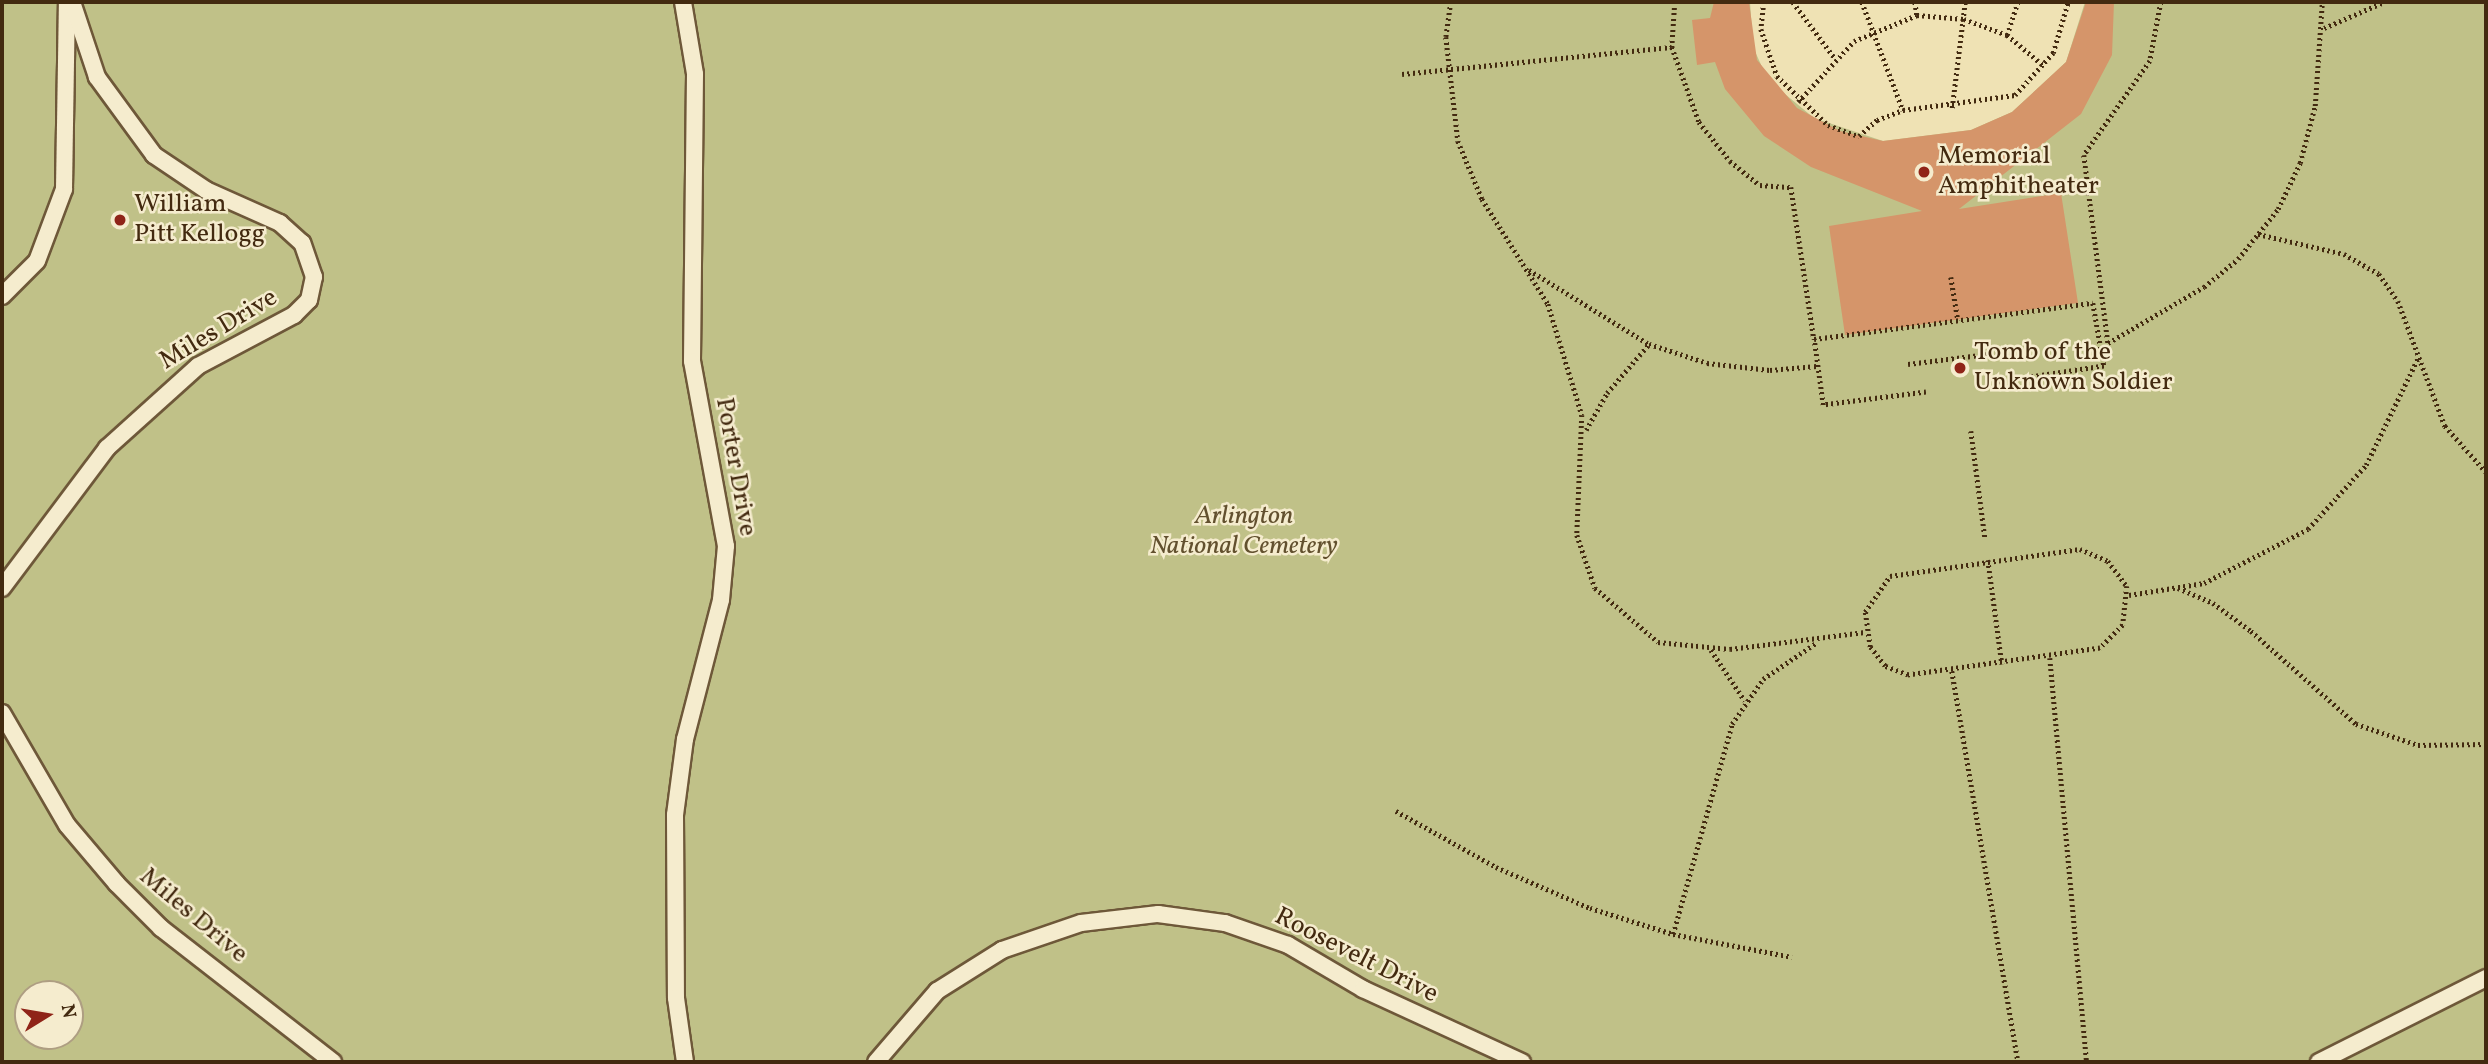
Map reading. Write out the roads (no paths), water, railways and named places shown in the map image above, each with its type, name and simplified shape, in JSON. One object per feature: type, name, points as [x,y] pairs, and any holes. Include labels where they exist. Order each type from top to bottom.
[{"type":"lane","points":[[2,296],[37,261],[64,189],[67,2]]},
{"type":"lane","name":"Miles Drive","points":[[2,588],[107,447],[198,366],[294,315],[309,300],[314,277],[302,243],[280,223],[206,190],[154,155],[97,77],[72,2]]},
{"type":"lane","name":"Porter Drive","points":[[684,2],[695,89],[692,361],[726,546],[721,600],[685,739],[674,815],[676,998],[685,1062]]},
{"type":"lane","name":"Miles Drive","points":[[2,713],[68,825],[117,884],[161,928],[333,1062]]},
{"type":"lane","name":"Roosevelt Drive","points":[[876,1062],[937,991],[1002,950],[1062,927],[1158,914],[1225,923],[1288,945],[1363,989],[1522,1062]]},
{"type":"lane","points":[[2319,1062],[2486,978]]},
{"type":"place","name":"Memorial Amphitheater","points":[[1924,172]]},
{"type":"place","name":"William Pitt Kellogg","points":[[120,220]]},
{"type":"place","name":"Tomb of the Unknown Soldier","points":[[1960,368]]},
{"type":"park label","name":"Arlington National Cemetery","points":[[1244,532]]}]
